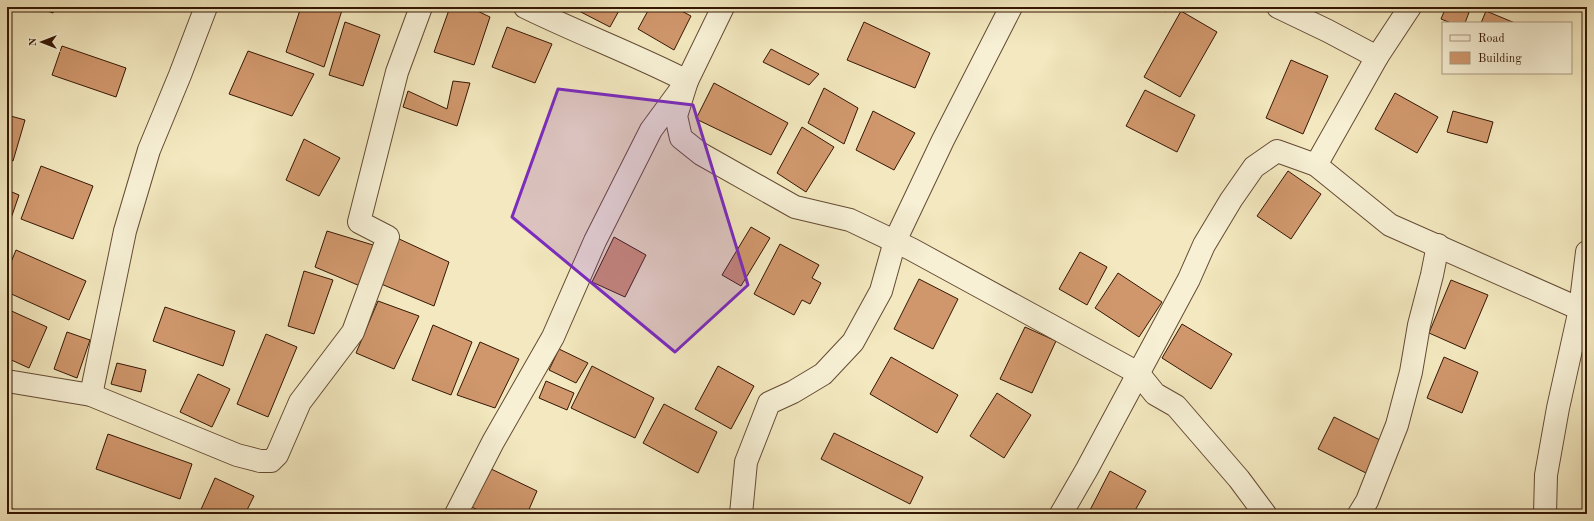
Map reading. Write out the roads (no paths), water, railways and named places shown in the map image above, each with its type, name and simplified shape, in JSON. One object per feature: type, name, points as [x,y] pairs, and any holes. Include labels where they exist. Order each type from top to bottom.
[{"type":"street","points":[[92,395],[124,231],[149,150],[206,7]]},
{"type":"street","points":[[7,381],[92,395],[238,455],[260,461],[271,461],[277,455],[300,402],[354,332],[388,237],[359,222],[397,72],[421,7]]},
{"type":"street","points":[[525,7],[655,65],[687,81]]},
{"type":"street","points":[[723,7],[687,81],[676,116],[681,138],[701,154],[795,207],[850,220],[895,242],[1138,373],[1155,394],[1176,406],[1239,479],[1265,514]]},
{"type":"street","points":[[741,514],[746,462],[769,403],[793,392],[823,374],[853,342],[881,291],[895,242],[943,140],[1011,7]]},
{"type":"street","points":[[1278,7],[1377,57]]},
{"type":"street","points":[[1316,165],[1377,57],[1410,7]]},
{"type":"street","points":[[456,514],[492,442],[553,337],[595,241],[651,130],[687,81]]},
{"type":"street","points":[[1061,514],[1087,469],[1189,279],[1204,245],[1231,200],[1254,167],[1277,151],[1316,165],[1390,225],[1580,308]]},
{"type":"street","points":[[1358,514],[1367,501],[1398,425],[1419,324],[1438,245]]},
{"type":"street","points":[[1545,514],[1546,475],[1558,408],[1580,308],[1587,252]]}]
